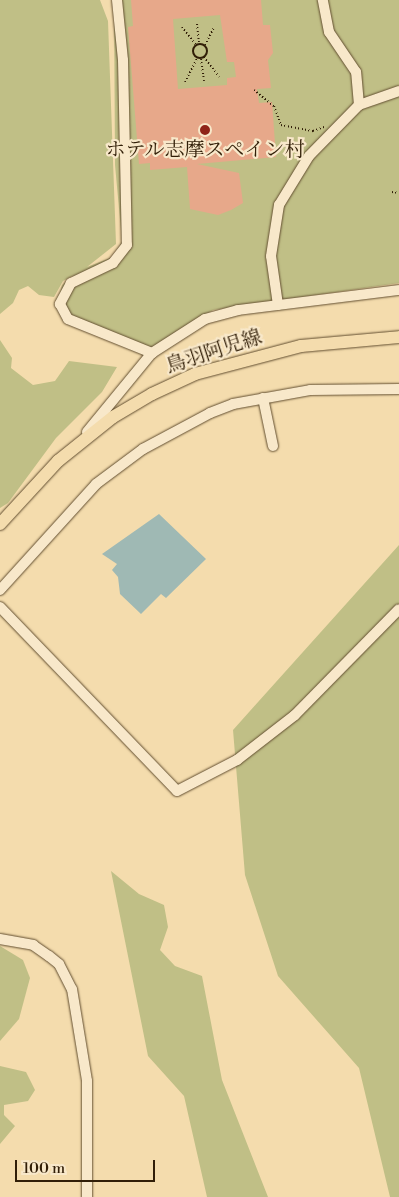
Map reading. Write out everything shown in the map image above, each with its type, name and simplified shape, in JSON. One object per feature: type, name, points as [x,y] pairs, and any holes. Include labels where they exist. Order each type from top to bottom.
[{"type":"main road","name":"鳥羽阿児線","points":[[0,524],[58,461],[113,417],[195,374],[301,346],[399,337]]},
{"type":"street","points":[[117,0],[124,60],[127,245],[113,263],[71,283],[60,304],[68,319],[152,353]]},
{"type":"street","points":[[323,0],[329,32],[356,72],[359,105]]},
{"type":"street","points":[[278,305],[271,256],[279,205],[310,156],[359,105],[399,92]]},
{"type":"street","points":[[58,461],[112,406],[152,353],[179,333],[217,314],[399,290]]},
{"type":"street","points":[[0,590],[72,506],[126,461],[210,414],[263,398],[348,387],[399,389]]},
{"type":"street","points":[[263,398],[273,446]]},
{"type":"street","points":[[0,608],[178,791],[237,760],[295,715],[399,608]]},
{"type":"street","points":[[0,939],[33,946],[49,956],[63,969],[72,989],[87,1081],[87,1197]]},
{"type":"path","points":[[185,82],[197,58],[197,24]]},
{"type":"path","points":[[182,27],[197,45],[204,46]]},
{"type":"path","points":[[204,81],[202,58],[204,46],[214,27]]},
{"type":"path","points":[[197,58],[202,58],[220,77]]},
{"type":"path","points":[[254,90],[274,106],[281,125],[313,131],[330,120]]},
{"type":"path","points":[[392,192],[399,193]]},
{"type":"shaded area","points":[[0,0],[100,0],[108,21],[116,244],[87,267],[115,256],[122,241],[115,165],[114,0],[399,0],[399,283],[213,310],[151,351],[138,350],[65,323],[57,305],[62,285],[74,275],[63,281],[54,297],[39,295],[28,286],[19,290],[13,303],[0,314]]},
{"type":"shaded area","points":[[0,340],[12,358],[11,368],[33,385],[55,381],[69,361],[117,367],[102,392],[56,438],[8,503],[0,508]]},
{"type":"shaded area","points":[[399,545],[399,1197],[390,1197],[359,1068],[278,976],[245,875],[233,730]]},
{"type":"shaded area","points":[[111,871],[139,894],[164,905],[168,927],[160,950],[175,966],[202,976],[222,1080],[268,1197],[207,1197],[184,1096],[148,1056]]},
{"type":"shaded area","points":[[0,946],[23,960],[30,978],[19,1019],[0,1041]]},
{"type":"shaded area","points":[[0,1066],[26,1072],[35,1090],[28,1101],[4,1105],[4,1115],[15,1126],[0,1144]]},
{"type":"water","points":[[159,514],[206,559],[166,598],[161,594],[141,614],[120,594],[118,577],[112,570],[117,564],[102,554]]},
{"type":"building","name":"ホテル志摩スペイン村","points":[[131,0],[261,0],[263,25],[270,25],[273,53],[268,60],[271,88],[257,89],[259,103],[272,102],[276,157],[197,164],[239,173],[243,203],[231,210],[218,215],[190,209],[187,167],[150,170],[150,163],[139,164],[128,27],[133,26]],"holes":[[[220,15],[227,62],[234,62],[236,77],[227,78],[227,85],[178,89],[173,19]]]},
{"type":"place","name":"ホテル志摩スペイン村","points":[[205,130]]}]
